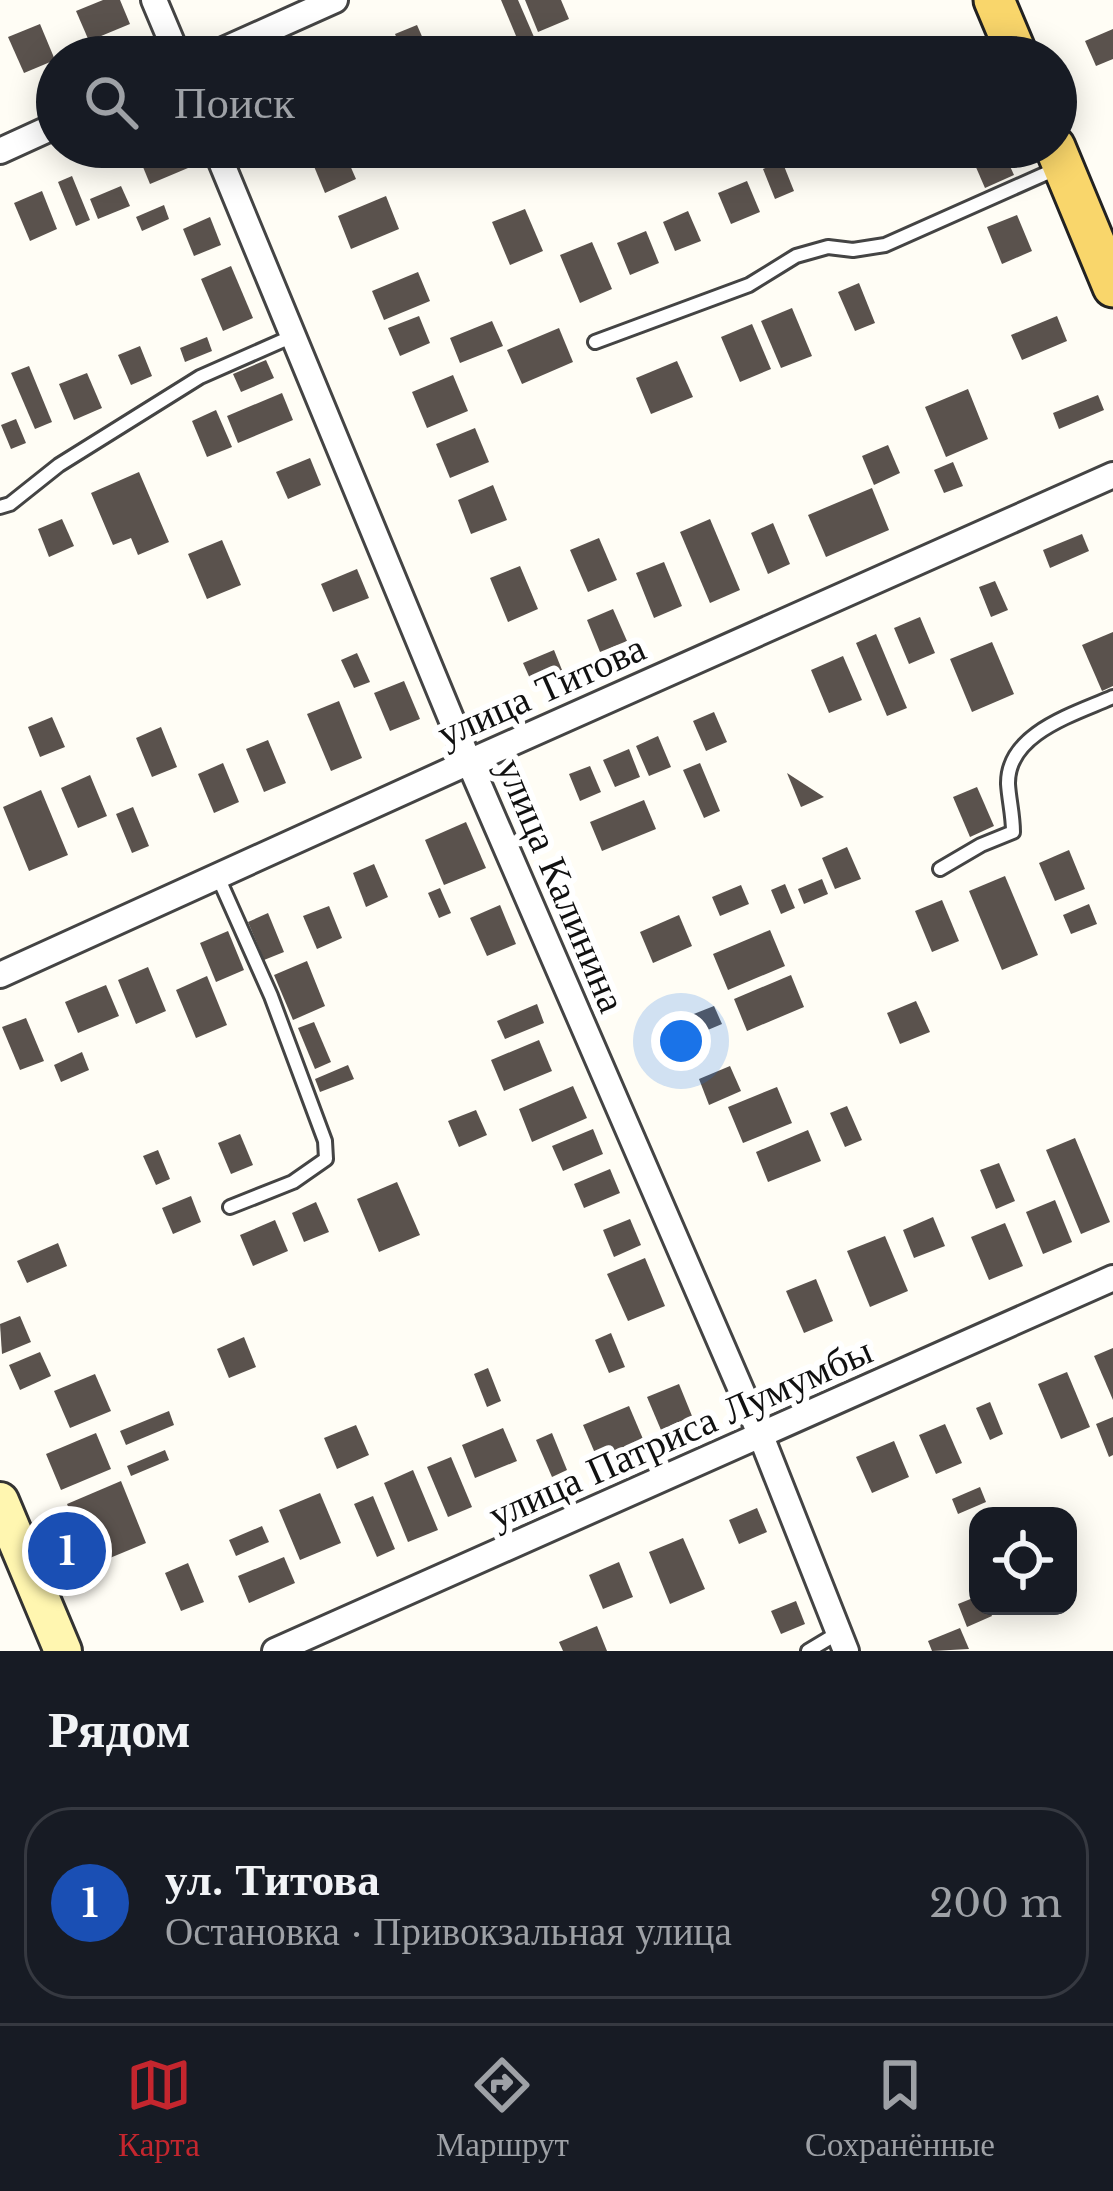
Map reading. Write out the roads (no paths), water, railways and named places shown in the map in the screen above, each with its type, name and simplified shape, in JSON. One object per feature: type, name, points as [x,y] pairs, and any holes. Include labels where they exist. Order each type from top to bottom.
[{"type":"main road","points":[[994,0],[1009,36]]},
{"type":"main road","points":[[1064,168],[1113,287]]},
{"type":"street","points":[[154,0],[169,36]]},
{"type":"street","points":[[255,36],[335,0]]},
{"type":"street","points":[[0,151],[36,135]]},
{"type":"street","name":"улица Калинина","points":[[224,168],[469,761],[761,1436],[842,1642]]},
{"type":"street","name":"улица Титова","points":[[0,975],[1113,475]]},
{"type":"street","name":"улица Патриса Лумумбы","points":[[275,1651],[1113,1278]]},
{"type":"street","points":[[0,1501],[63,1651]]},
{"type":"lane","points":[[596,342],[749,285],[796,256],[828,247],[854,250],[885,245],[1036,168]]},
{"type":"lane","points":[[0,507],[200,377],[294,335]]},
{"type":"lane","points":[[940,869],[1013,832],[1008,781],[1014,756],[1029,740],[1113,697]]},
{"type":"lane","points":[[218,877],[271,996],[325,1141],[326,1160],[293,1182],[230,1208]]},
{"type":"lane","points":[[808,1651],[842,1642]]},
{"type":"place","name":"ул. Титова","points":[[67,1551]]}]
